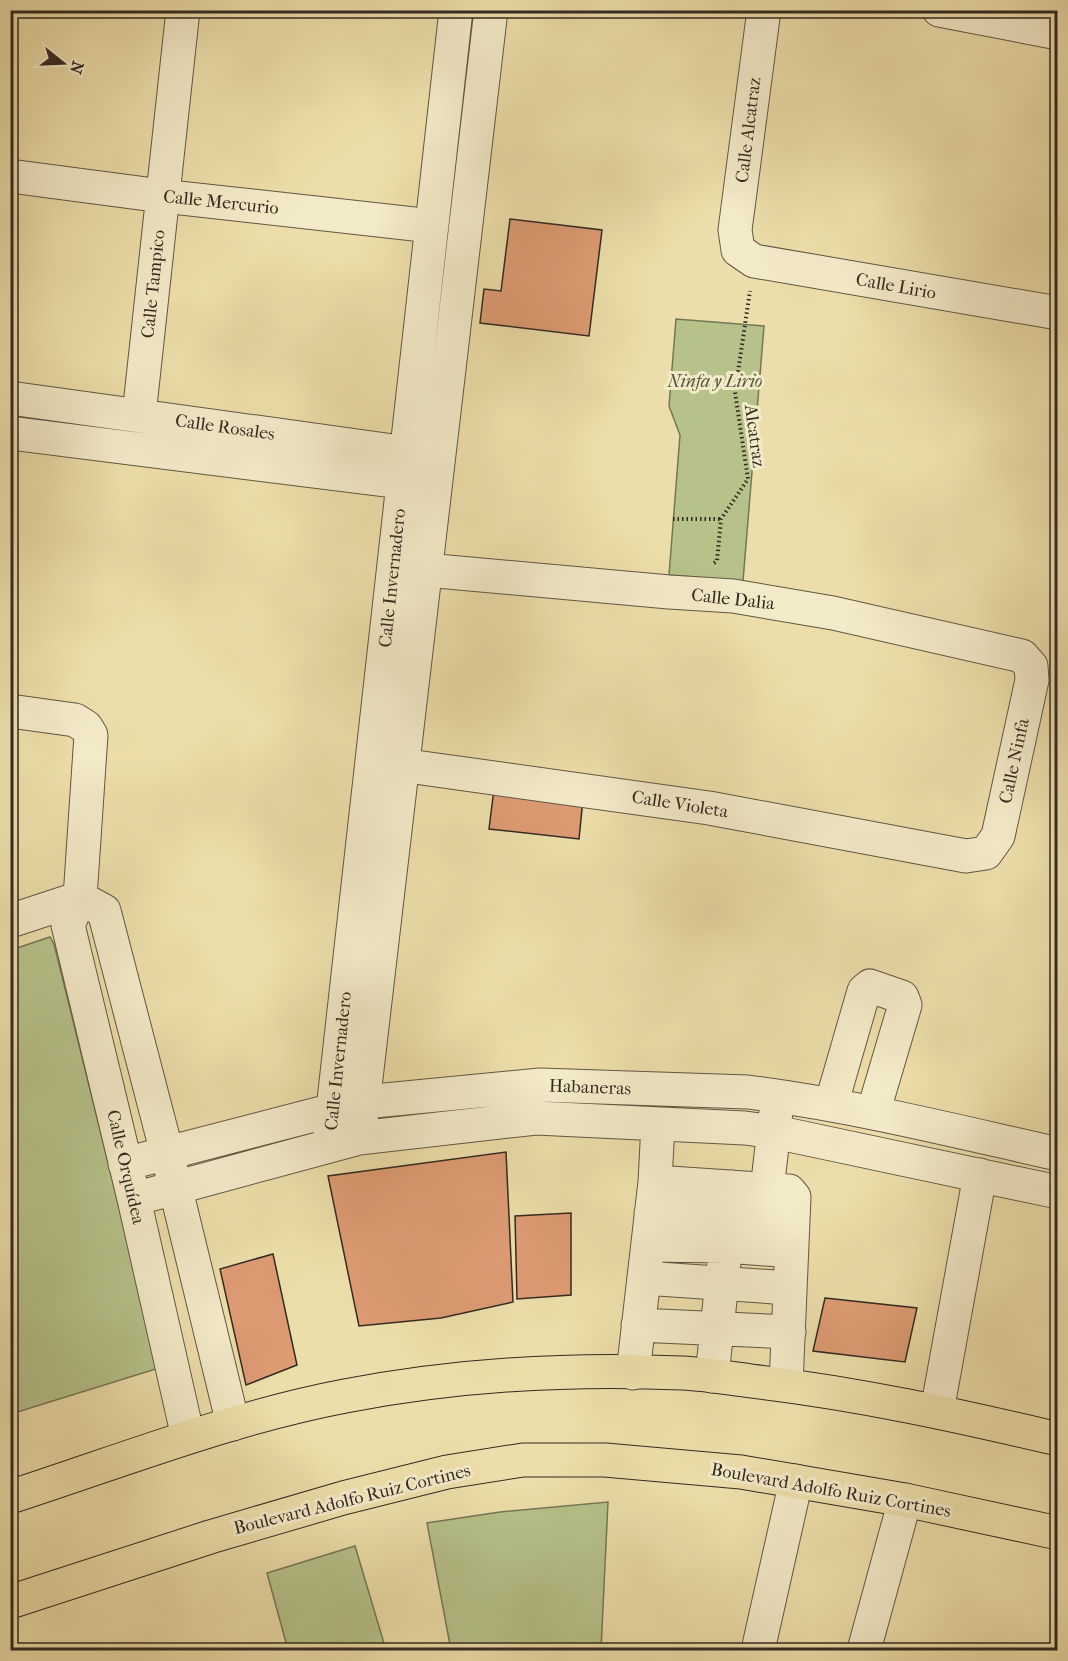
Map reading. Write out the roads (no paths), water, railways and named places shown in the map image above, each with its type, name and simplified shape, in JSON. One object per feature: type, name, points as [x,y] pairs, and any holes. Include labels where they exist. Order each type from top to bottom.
[{"type":"main road","points":[[10,1497],[188,1437],[343,1397],[418,1384],[580,1372],[684,1373],[786,1385],[937,1411],[1058,1439]]},
{"type":"main road","name":"Boulevard Adolfo Ruiz Cortines","points":[[10,1602],[210,1537],[343,1498],[447,1472],[523,1460],[605,1460],[741,1472],[905,1500],[1058,1533]]},
{"type":"street","name":"Calle Tampico","points":[[139,415],[183,10]]},
{"type":"street","name":"Calle Invernadero","points":[[344,1142],[364,1102],[388,763],[405,468],[456,10]]},
{"type":"street","name":"Calle Invernadero","points":[[344,1142],[333,1110],[388,763],[426,570],[491,10]]},
{"type":"street","name":"Calle Alcatraz","points":[[746,256],[735,230],[764,10]]},
{"type":"street","points":[[939,10],[1058,33]]},
{"type":"street","name":"Calle Mercurio","points":[[10,176],[162,196],[432,226]]},
{"type":"street","name":"Calle Lirio","points":[[746,256],[1058,314]]},
{"type":"street","name":"Calle Rosales","points":[[10,398],[139,415],[405,468]]},
{"type":"street","name":"Calle Rosales","points":[[10,434],[438,471]]},
{"type":"street","name":"Calle Dalia","points":[[426,570],[685,594],[733,596],[833,613],[1022,656],[1031,666]]},
{"type":"street","name":"Calle Ninfa","points":[[986,853],[998,836],[1032,680],[1031,666]]},
{"type":"street","name":"Calle Orquídea","points":[[10,711],[75,720],[86,727],[91,735],[80,898],[68,925],[188,1437]]},
{"type":"street","name":"Calle Violeta","points":[[388,763],[709,808],[966,856],[986,853]]},
{"type":"street","points":[[10,921],[80,898],[104,911],[167,1153],[233,1424]]},
{"type":"street","points":[[831,1105],[864,991],[870,986],[902,998],[905,1005],[873,1113]]},
{"type":"street","name":"Habaneras","points":[[125,1164],[364,1102],[540,1085],[748,1092],[873,1113],[1058,1154]]},
{"type":"street","points":[[767,1190],[775,1132],[777,1096]]},
{"type":"street","name":"Habaneras","points":[[134,1199],[344,1142],[536,1118],[745,1128],[775,1132],[1058,1192]]},
{"type":"street","points":[[633,1372],[651,1213],[658,1124]]},
{"type":"street","points":[[937,1411],[980,1174]]},
{"type":"street","points":[[651,1213],[729,1217],[767,1190],[789,1191],[792,1194],[786,1385]]},
{"type":"street","points":[[651,1213],[729,1217],[792,1236]]},
{"type":"street","points":[[712,1376],[729,1217]]},
{"type":"street","points":[[644,1278],[789,1288]]},
{"type":"street","points":[[638,1325],[789,1332]]},
{"type":"street","points":[[758,1650],[796,1481]]},
{"type":"street","points":[[864,1650],[905,1500]]},
{"type":"park label","name":"Ninfa y Lirio","points":[[715,381]]}]
